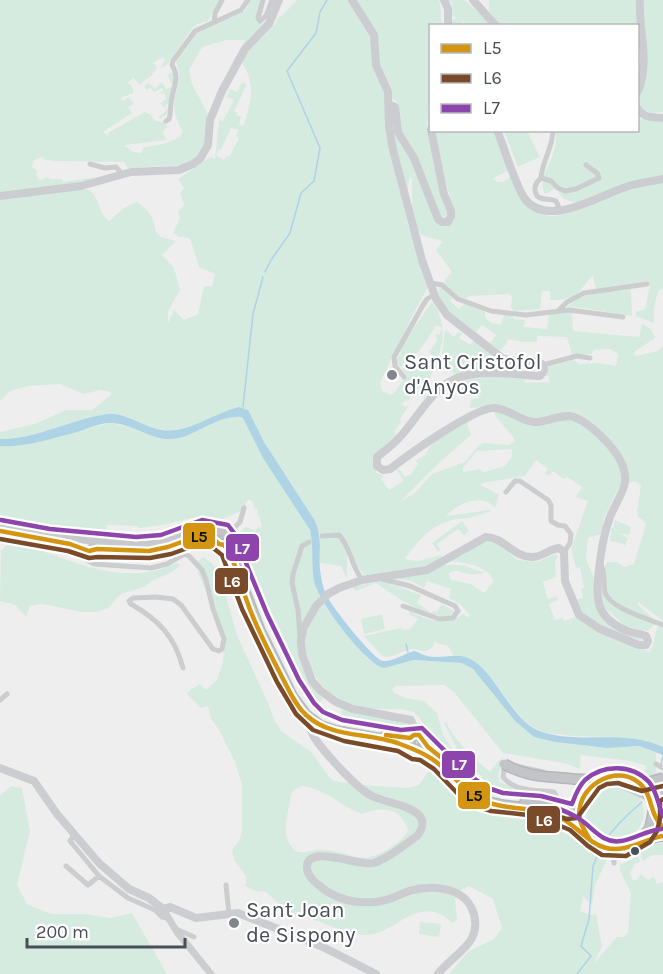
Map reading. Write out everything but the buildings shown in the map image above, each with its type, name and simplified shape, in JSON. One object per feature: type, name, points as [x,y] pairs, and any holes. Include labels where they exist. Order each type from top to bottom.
[{"type":"highway","points":[[185,534],[203,527],[215,528],[234,545],[239,565],[260,617],[292,684],[304,704],[328,727]]},
{"type":"highway","points":[[88,546],[149,551],[168,548],[198,536],[224,537]]},
{"type":"highway","points":[[224,537],[260,631],[292,696],[306,715],[328,727],[415,743],[478,792],[498,800],[537,803],[561,812],[574,812],[579,808]]},
{"type":"highway","points":[[504,764],[526,774],[590,780],[620,775],[639,783],[647,791],[652,801],[653,813],[650,828],[639,842]]},
{"type":"highway","points":[[567,778],[581,787],[583,796]]},
{"type":"highway","points":[[639,783],[663,778]]},
{"type":"highway","points":[[586,835],[580,822],[579,808],[590,786],[600,779]]},
{"type":"highway","points":[[652,801],[655,794],[663,788]]},
{"type":"highway","points":[[561,812],[598,845],[613,849],[626,848],[652,837],[663,836]]},
{"type":"highway","points":[[653,813],[657,822],[663,827]]},
{"type":"main road","points":[[0,196],[81,186],[122,174],[185,169],[200,159],[208,145],[210,120],[222,91],[245,49],[269,24],[279,0]]},
{"type":"main road","points":[[352,0],[373,32],[374,58],[388,92],[389,127],[393,150],[410,217],[435,294],[447,315],[501,358],[536,361],[543,365],[544,370],[540,376],[504,372],[468,375],[454,379],[439,390],[399,439],[378,458],[376,464],[380,470],[390,469],[474,413],[488,408],[499,409],[535,422],[565,416],[584,421],[612,448],[625,473],[623,490],[603,538],[597,594],[599,607],[622,628],[646,636],[648,641],[646,645],[639,645],[600,629],[579,615],[565,580],[564,552],[559,548],[540,556],[528,557],[522,556],[496,538],[486,537],[427,570],[345,585],[328,594],[316,606],[304,627],[301,640],[307,671],[318,688],[336,702],[368,712],[411,715],[419,724],[415,743]]},
{"type":"main road","points":[[444,0],[448,24]]},
{"type":"main road","points":[[473,0],[494,24]]},
{"type":"main road","points":[[639,87],[645,66],[639,14],[640,0]]},
{"type":"main road","points":[[389,104],[395,107],[398,132],[414,158],[438,219],[448,222],[451,211],[444,194],[431,132]]},
{"type":"main road","points":[[639,111],[647,116],[663,118]]},
{"type":"main road","points":[[498,132],[526,200],[543,211],[560,210],[596,200],[623,187],[663,179]]},
{"type":"main road","points":[[0,529],[88,546],[151,544],[185,534]]},
{"type":"main road","points":[[306,715],[317,741],[362,790],[412,811],[420,816],[422,824],[417,836],[379,861],[365,864],[318,856],[309,861],[307,867],[309,873],[330,894],[349,901],[377,902],[410,890],[432,888],[455,892],[465,898],[475,916],[473,936],[467,946],[447,962],[438,974]]},
{"type":"main road","points":[[317,741],[315,732],[328,727]]},
{"type":"main road","points":[[0,768],[34,781],[74,835],[99,863],[129,889],[149,898],[164,909],[170,907],[196,918],[238,913],[311,942],[376,974]]},
{"type":"street","points":[[214,22],[222,0]]},
{"type":"street","points":[[166,121],[169,119],[171,101],[177,83],[173,61],[195,31],[241,10],[248,0]]},
{"type":"street","points":[[263,0],[258,18],[260,21],[266,16],[272,0]]},
{"type":"street","points":[[553,132],[550,150],[542,169],[541,178],[535,188],[537,196],[543,200],[556,201],[560,210]]},
{"type":"street","points":[[90,164],[105,168],[116,167],[122,174]]},
{"type":"street","points":[[541,178],[551,181],[565,191],[576,189],[599,178],[597,173],[586,165]]},
{"type":"street","points":[[431,283],[442,285],[458,299],[491,311],[526,315],[579,311],[623,318]]},
{"type":"street","points":[[558,311],[567,302],[584,293],[647,284]]},
{"type":"street","points":[[404,377],[394,362],[394,357],[423,305],[435,294]]},
{"type":"street","points":[[543,365],[577,356],[590,358]]},
{"type":"street","points":[[506,492],[514,481],[520,481],[548,500],[551,505],[551,521],[565,526],[571,534],[570,543],[564,552]]},
{"type":"street","points":[[224,537],[240,522],[244,508]]},
{"type":"street","points":[[322,536],[339,535],[346,542],[360,581]]},
{"type":"street","points":[[301,640],[292,583],[302,546],[309,542]]},
{"type":"street","points":[[88,546],[87,560],[94,564],[151,568],[167,564],[184,554],[189,556],[202,570],[224,639],[222,649],[219,651],[213,648],[181,605],[173,599],[133,598],[129,601],[158,623],[170,636],[179,650],[183,668]]},
{"type":"street","points":[[600,563],[604,574],[605,594],[610,601],[638,616],[663,625]]},
{"type":"street","points":[[374,578],[410,586],[455,606],[458,611],[453,618],[439,619],[403,606]]},
{"type":"street","points":[[0,700],[7,694]]},
{"type":"street","points":[[656,764],[663,768]]},
{"type":"street","points":[[561,812],[556,793],[527,789],[508,783],[503,777],[506,767],[515,765],[579,781],[616,784],[646,799],[654,800],[660,793],[663,773]]},
{"type":"street","points":[[0,776],[10,772]]},
{"type":"street","points":[[74,835],[70,841],[99,876],[128,898],[167,918]]},
{"type":"street","points":[[613,849],[614,863]]},
{"type":"street","points":[[66,866],[88,885],[99,876]]},
{"type":"street","points":[[226,885],[229,914]]},
{"type":"street","points":[[164,909],[174,928],[211,974]]},
{"type":"street","points":[[174,928],[194,937]]},
{"type":"green space","points":[[0,0],[219,0],[208,21],[193,27],[168,64],[160,69],[165,59],[161,58],[153,63],[157,67],[152,75],[139,85],[134,78],[128,82],[133,93],[121,98],[123,101],[129,97],[134,104],[128,107],[132,113],[103,132],[109,136],[108,133],[145,112],[155,121],[164,122],[168,127],[163,134],[167,140],[124,145],[133,152],[141,153],[144,147],[164,144],[180,137],[183,131],[177,120],[174,102],[179,79],[176,62],[197,32],[245,11],[251,0],[260,0],[261,23],[266,21],[267,23],[232,64],[245,40],[227,40],[202,47],[189,70],[192,84],[208,114],[204,147],[192,162],[183,165],[128,168],[124,162],[56,161],[45,160],[42,157],[34,160],[32,167],[38,172],[36,174],[39,180],[49,177],[49,179],[62,179],[63,182],[97,177],[85,181],[0,194]]},
{"type":"green space","points":[[297,0],[350,0],[366,27],[372,40],[378,74],[385,96],[386,129],[392,161],[409,228],[428,287],[403,337],[408,336],[432,302],[440,317],[442,328],[441,348],[425,398],[421,395],[424,390],[418,387],[408,401],[405,400],[402,405],[406,407],[410,404],[394,432],[398,436],[380,452],[376,473],[384,476],[381,479],[389,490],[404,481],[396,469],[398,468],[405,477],[411,474],[418,464],[416,460],[425,455],[432,443],[466,421],[471,435],[401,501],[415,493],[432,474],[465,462],[479,445],[484,443],[508,445],[514,442],[514,438],[494,413],[496,406],[470,408],[471,400],[481,397],[465,393],[464,390],[456,389],[451,384],[478,377],[497,376],[525,377],[525,383],[549,382],[549,376],[544,376],[547,367],[574,360],[579,364],[597,363],[616,366],[618,354],[610,349],[593,350],[592,354],[572,355],[567,337],[537,336],[537,342],[508,339],[500,351],[490,343],[496,335],[482,325],[476,332],[445,306],[441,300],[439,286],[452,298],[450,301],[459,309],[465,303],[485,312],[485,318],[492,323],[501,325],[504,315],[513,316],[513,319],[525,320],[524,327],[547,329],[549,314],[572,313],[573,331],[639,337],[642,324],[651,329],[655,338],[634,352],[635,356],[658,351],[663,346],[663,621],[638,602],[638,605],[654,619],[655,624],[647,631],[625,626],[603,606],[599,595],[601,574],[607,562],[616,562],[625,567],[634,564],[646,524],[638,517],[637,512],[641,485],[635,481],[620,485],[604,518],[601,534],[588,538],[586,559],[594,578],[594,601],[597,608],[608,620],[641,638],[642,641],[608,630],[582,613],[575,600],[583,598],[581,589],[584,588],[580,567],[576,568],[571,549],[588,501],[576,497],[582,487],[553,471],[549,476],[545,473],[548,469],[536,460],[525,476],[482,483],[481,485],[499,495],[495,508],[490,503],[477,500],[456,507],[446,516],[491,511],[469,518],[452,520],[436,527],[424,536],[405,558],[418,561],[441,555],[442,558],[428,566],[368,575],[363,574],[347,552],[347,579],[341,566],[320,563],[320,535],[264,442],[235,408],[209,420],[177,429],[160,430],[128,417],[108,414],[41,433],[0,439],[0,432],[35,424],[66,410],[92,410],[112,394],[100,390],[84,394],[60,384],[29,386],[10,391],[0,400],[0,199],[85,189],[93,193],[105,218],[109,221],[124,208],[137,202],[147,210],[153,219],[156,232],[161,237],[176,241],[162,255],[174,268],[180,290],[168,311],[168,323],[174,310],[184,320],[198,314],[204,286],[212,286],[215,274],[199,267],[190,238],[179,237],[173,233],[180,218],[178,212],[184,205],[180,193],[184,188],[178,179],[210,157],[215,159],[219,120],[223,121],[234,100],[227,97],[230,89],[237,92],[242,82],[247,84],[234,111],[237,116],[241,116],[239,124],[243,126],[249,109],[251,85],[241,61]],"holes":[[[231,128],[239,130],[236,136],[239,138],[229,157],[226,156],[224,160],[216,155],[219,149],[221,150]],[[436,325],[442,328],[439,335],[436,334],[437,341],[429,352],[434,357],[423,370],[413,363],[402,369],[407,377],[394,393],[391,395],[382,391],[380,383],[396,349],[401,352],[396,361],[400,367],[425,343]],[[509,449],[512,450],[512,457],[505,466],[484,472],[480,469],[463,472],[463,468],[477,450]]]},
{"type":"green space","points":[[356,0],[439,0],[443,24],[429,24],[427,125],[447,213],[445,218],[441,216],[420,162],[399,125],[397,102],[393,99],[378,60],[377,36]]},
{"type":"green space","points":[[448,0],[465,0],[491,24],[465,24],[462,18],[463,24],[451,24],[451,20],[461,17],[456,18],[452,15],[452,1],[449,3]]},
{"type":"green space","points":[[489,0],[636,0],[637,24],[498,24],[489,11]]},
{"type":"green space","points":[[643,0],[663,0],[663,112],[652,113],[642,110],[639,104],[639,96],[648,68],[643,25]]},
{"type":"green space","points":[[173,72],[175,77],[173,86],[167,75]]},
{"type":"green space","points":[[162,82],[166,89],[173,86],[169,103],[165,106],[168,110],[167,114],[160,119],[159,117],[167,110],[160,103],[166,99],[164,93],[159,94],[163,90],[162,88],[154,92],[150,88],[147,90],[144,86],[149,83],[155,89]]},
{"type":"green space","points":[[392,118],[393,130],[413,163],[442,225],[452,224],[453,210],[434,132],[493,132],[510,170],[493,178],[497,182],[503,182],[511,176],[527,205],[546,215],[568,213],[627,190],[663,181],[663,289],[659,290],[656,298],[654,323],[636,316],[636,312],[645,309],[650,286],[648,281],[596,289],[593,276],[579,292],[569,298],[550,300],[550,291],[542,291],[540,309],[514,311],[511,308],[512,296],[509,294],[469,296],[466,299],[460,297],[444,283],[452,272],[436,250],[442,242],[418,231],[412,205],[412,178],[410,177],[407,191],[392,133]]},
{"type":"green space","points":[[639,118],[663,120],[663,175],[577,202],[566,200],[554,189],[545,194],[544,174],[556,143],[556,132],[639,132]]},
{"type":"green space","points":[[504,132],[528,132],[540,157],[518,167]]},
{"type":"green space","points":[[631,289],[632,316],[567,307],[588,295]]},
{"type":"green space","points":[[445,329],[454,337],[459,331],[462,334],[459,338],[470,345],[474,340],[496,357],[484,358],[484,369],[453,375],[454,373],[445,368],[448,363],[442,356]]},
{"type":"green space","points":[[233,416],[243,418],[264,459],[300,511],[312,537],[315,580],[320,596],[304,623],[299,648],[306,673],[323,699],[314,707],[280,646],[237,536],[245,527],[256,530],[258,527],[262,528],[257,515],[258,510],[252,501],[248,500],[241,511],[216,522],[209,517],[139,528],[137,526],[107,525],[105,537],[0,520],[0,446],[30,443],[109,423],[127,426],[160,438],[172,439]]},
{"type":"green space","points":[[615,520],[631,527],[629,535],[618,533],[628,538],[625,546],[610,541],[611,528]]},
{"type":"green space","points":[[462,521],[469,531],[464,535],[458,529],[437,544],[441,550],[438,552],[432,543]]},
{"type":"green space","points":[[484,540],[498,544],[517,560],[537,562],[555,554],[558,556],[555,563],[556,577],[543,582],[548,599],[557,596],[558,600],[549,604],[555,620],[563,618],[564,621],[575,617],[602,633],[650,652],[658,626],[663,628],[663,747],[627,738],[551,734],[540,731],[523,719],[488,674],[466,658],[453,655],[448,646],[435,641],[427,650],[411,649],[386,657],[382,656],[364,636],[401,628],[402,630],[410,629],[418,619],[410,615],[408,610],[436,621],[450,621],[462,614],[470,616],[461,605],[449,598],[451,589],[427,581],[424,588],[411,581],[391,578],[444,565],[463,565],[485,573],[471,574],[455,571],[449,573],[451,580],[471,584],[484,593],[494,581],[486,571],[475,566],[449,561],[463,555]]},
{"type":"green space","points":[[15,542],[95,568],[115,572],[135,573],[156,570],[176,563],[181,565],[144,587],[121,594],[108,608],[97,612],[81,612],[43,604],[30,606],[26,616],[15,605],[0,601],[1,551],[7,544]]},
{"type":"green space","points":[[203,557],[219,572],[237,635],[281,731],[311,752],[330,778],[334,781],[362,785],[408,788],[419,785],[429,771],[474,807],[495,814],[528,815],[547,826],[561,828],[591,849],[604,853],[607,860],[595,885],[592,905],[583,896],[580,911],[596,914],[602,946],[594,963],[617,937],[624,937],[628,932],[631,893],[620,871],[620,865],[638,856],[640,862],[635,864],[630,873],[632,879],[636,881],[641,874],[648,880],[654,877],[657,884],[663,882],[663,974],[449,974],[469,951],[494,939],[502,928],[493,899],[469,886],[459,891],[455,899],[457,920],[452,923],[440,914],[429,911],[407,917],[375,934],[364,935],[342,931],[318,921],[294,915],[264,891],[258,892],[245,886],[247,877],[234,860],[232,850],[239,841],[242,831],[242,784],[235,762],[211,719],[208,706],[201,708],[187,694],[200,684],[206,690],[217,680],[223,662],[224,639],[198,574],[198,561]],"holes":[[[302,786],[311,788],[362,814],[383,809],[390,810],[401,817],[408,830],[394,845],[371,857],[357,857],[326,850],[298,852],[292,847],[286,833],[291,795],[294,790]]]},
{"type":"green space","points":[[377,582],[385,582],[421,595],[417,603],[432,613],[437,612],[442,604],[455,612],[451,617],[430,614],[402,601],[376,583],[356,591],[352,587]]},
{"type":"green space","points":[[324,603],[368,659],[384,668],[414,660],[462,663],[473,669],[515,721],[534,737],[555,742],[607,748],[639,746],[656,753],[656,774],[643,778],[646,766],[631,761],[581,755],[580,769],[564,763],[503,753],[454,692],[444,685],[396,686],[392,689],[394,693],[406,698],[424,701],[437,713],[443,735],[474,782],[472,784],[434,749],[435,746],[422,723],[413,712],[355,705],[333,695],[324,687],[311,667],[306,654],[305,641],[316,613]]},
{"type":"green space","points":[[382,614],[385,629],[364,634],[361,619]]},
{"type":"green space","points":[[341,710],[366,716],[407,722],[410,724],[410,731],[403,733],[342,722]]},
{"type":"green space","points":[[446,722],[460,743],[490,772],[503,756],[498,776],[500,782],[526,793],[552,795],[553,802],[495,796],[487,792],[486,782],[457,749],[444,723]]},
{"type":"green space","points":[[615,783],[626,785],[636,791],[642,801],[644,812],[642,823],[636,833],[626,839],[615,841],[604,839],[594,833],[588,823],[586,812],[588,801],[594,791],[604,785]]},
{"type":"green space","points":[[11,786],[22,788],[30,831],[17,885],[27,904],[51,914],[86,914],[110,918],[132,913],[167,974],[0,974],[0,795]]},
{"type":"green space","points":[[652,843],[663,843],[663,855],[652,855],[643,861],[640,852]]},
{"type":"green space","points":[[420,922],[441,924],[439,937],[419,934]]},
{"type":"water","points":[[239,407],[248,410],[264,442],[315,521],[320,543],[321,579],[328,598],[354,633],[378,658],[387,661],[414,651],[433,657],[466,657],[489,675],[512,707],[537,730],[567,737],[615,737],[647,741],[663,747],[663,755],[639,746],[607,748],[555,742],[534,737],[515,721],[473,669],[462,663],[414,660],[384,668],[366,656],[343,630],[317,590],[313,575],[310,530],[263,458],[243,418],[221,420],[179,438],[160,438],[126,425],[108,423],[38,442],[19,446],[0,446],[0,439],[41,433],[95,416],[121,415],[154,428],[171,430],[191,426]]},
{"type":"waterway","points":[[265,272],[290,233],[301,193],[314,181],[320,148],[287,71],[316,33],[320,12],[327,0]]},
{"type":"waterway","points":[[243,407],[253,314],[263,277]]},
{"type":"waterway","points":[[406,644],[408,652]]},
{"type":"waterway","points":[[661,764],[663,756]]},
{"type":"waterway","points":[[604,842],[622,820],[642,802]]},
{"type":"waterway","points":[[577,974],[591,956],[581,946],[589,919],[593,866],[600,849]]},
{"type":"transit line","name":"L7","points":[[1,520],[50,529],[136,537],[161,535],[202,520],[228,525],[241,542],[246,563],[267,614],[299,680],[323,712],[342,720],[401,730],[422,728],[469,775],[488,788],[503,793],[541,796],[572,804],[580,786],[592,775],[609,769],[626,769],[649,782],[656,794],[663,816]]},
{"type":"transit line","name":"L5","points":[[0,531],[70,544],[89,551],[97,549],[149,551],[198,536],[211,537],[229,551],[260,634],[273,660],[292,697],[306,715],[316,723],[339,732],[388,740],[416,750],[436,761],[478,798],[497,805],[557,816],[570,823],[593,842],[606,848],[621,849],[663,836]]},
{"type":"transit line","name":"L6","points":[[0,539],[68,551],[89,558],[150,558],[171,554],[199,544],[208,544],[222,555],[242,609],[277,682],[296,714],[313,730],[344,741],[398,751],[412,759],[420,760],[434,769],[460,796],[476,806],[491,811],[528,815],[551,822],[570,830],[602,855],[626,856],[650,842],[657,831],[660,801],[663,799]]},
{"type":"transit line","name":"L5","points":[[386,735],[410,738],[419,735],[428,747],[443,759]]},
{"type":"transit line","name":"L5","points":[[589,838],[579,816],[580,807],[587,791],[609,777],[627,776],[641,785],[658,822],[663,827]]},
{"type":"transit line","name":"L6","points":[[549,814],[567,819],[577,818],[599,788],[607,784],[618,783],[642,791],[663,786]]},
{"type":"transit line","name":"L7","points":[[555,807],[578,818],[609,840],[626,840],[662,829]]},
{"type":"place","name":"Sant Cristofol d'Anyos","points":[[392,375]]},
{"type":"place","name":"Sant Joan de Sispony","points":[[234,923]]}]
